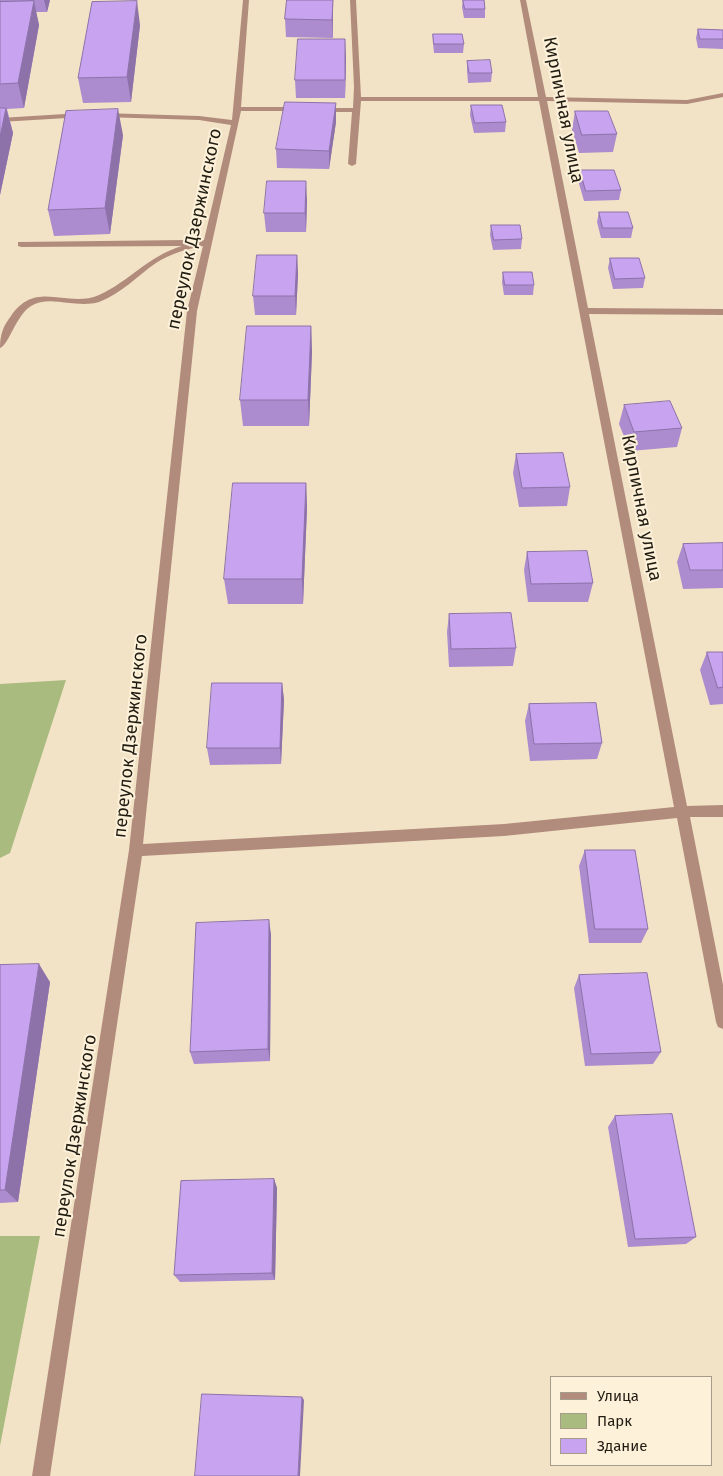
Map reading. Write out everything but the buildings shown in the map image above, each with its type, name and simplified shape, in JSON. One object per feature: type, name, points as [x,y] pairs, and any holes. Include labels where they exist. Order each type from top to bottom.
[{"type":"street","name":"переулок Дзержинского","points":[[41,1476],[136,850],[192,311],[238,109],[246,0]]},
{"type":"street","points":[[352,164],[357,99],[353,0]]},
{"type":"street","name":"Кирпичная улица","points":[[523,0],[723,1022]]},
{"type":"street","points":[[357,99],[543,99],[687,102],[723,95]]},
{"type":"street","points":[[238,109],[356,110]]},
{"type":"street","points":[[0,120],[86,115]]},
{"type":"street","points":[[96,115],[163,116],[235,123]]},
{"type":"street","points":[[21,244],[208,242]]},
{"type":"street","points":[[0,345],[16,312],[33,301],[53,297],[85,302],[106,295],[155,260],[178,248],[208,242]]},
{"type":"street","points":[[584,311],[723,312]]},
{"type":"street","points":[[136,850],[504,830],[682,812],[723,811]]},
{"type":"green space","points":[[66,680],[10,853],[0,858],[0,684]]},
{"type":"green space","points":[[0,1236],[40,1236],[0,1446]]}]
